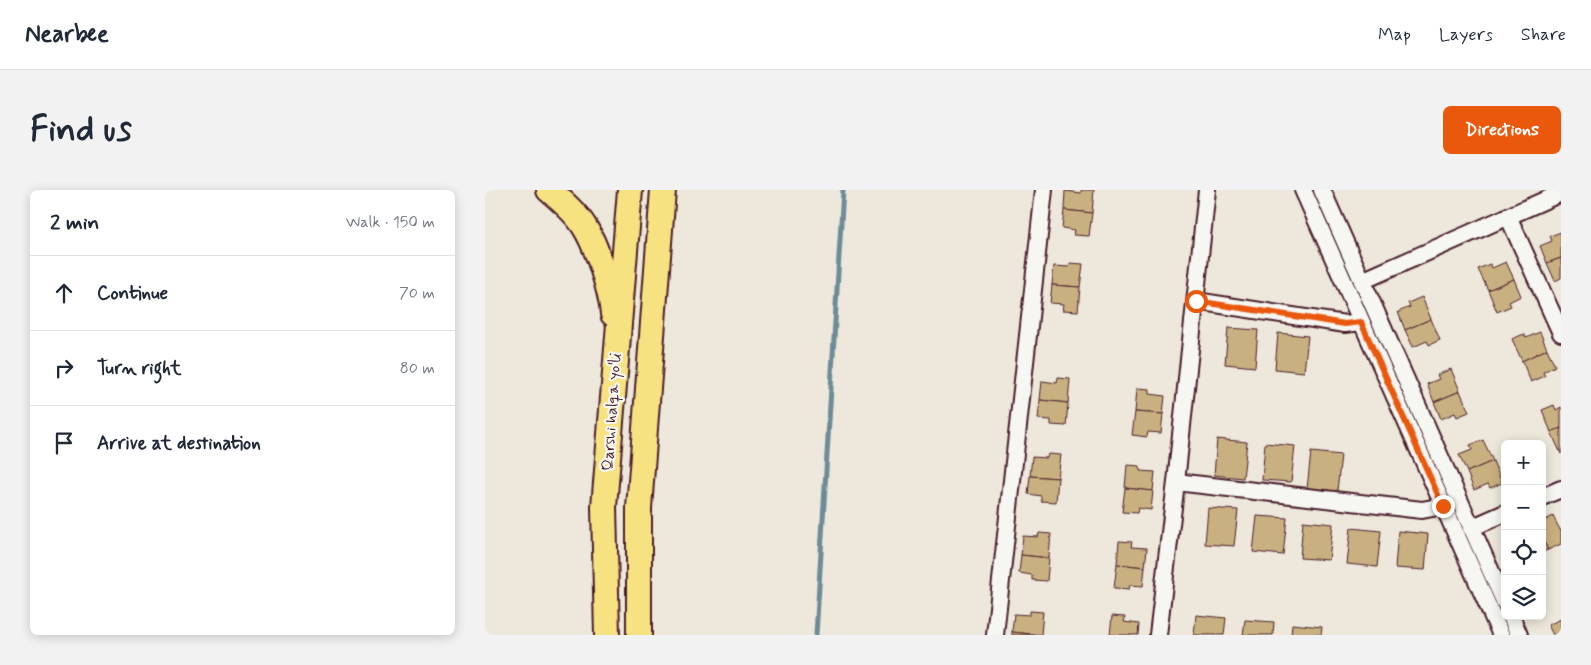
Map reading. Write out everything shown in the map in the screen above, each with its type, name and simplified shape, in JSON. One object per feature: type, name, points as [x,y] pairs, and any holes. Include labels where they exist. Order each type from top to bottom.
[{"type":"highway","points":[[549,190],[560,199],[584,226],[599,260],[612,307],[616,356]]},
{"type":"highway","name":"Qarshi halqa yoʻli","points":[[607,635],[604,507],[629,190]]},
{"type":"highway","name":"Qarshi halqa yoʻli","points":[[639,635],[639,508],[663,190]]},
{"type":"highway","points":[[657,277],[679,190]]},
{"type":"street","points":[[995,635],[1044,190]]},
{"type":"street","points":[[1158,635],[1207,190]]},
{"type":"street","points":[[1303,190],[1501,635]]},
{"type":"street","points":[[1322,190],[1501,595]]},
{"type":"street","points":[[1362,281],[1561,193]]},
{"type":"street","points":[[1508,216],[1561,333]]},
{"type":"street","points":[[1196,301],[1345,324],[1361,322]]},
{"type":"street","points":[[1176,482],[1422,510],[1443,506]]},
{"type":"street","points":[[1546,495],[1561,489]]},
{"type":"street","points":[[1471,528],[1501,515]]},
{"type":"street","points":[[1513,620],[1519,635]]},
{"type":"building","points":[[1081,190],[1094,190],[1092,213],[1064,210],[1065,191],[1081,193]]},
{"type":"building","points":[[1064,210],[1092,213],[1089,236],[1074,235],[1075,230],[1062,228]]},
{"type":"building","points":[[1561,232],[1561,258],[1547,263],[1540,246],[1552,241],[1550,236]]},
{"type":"building","points":[[1561,258],[1561,278],[1555,281],[1547,263]]},
{"type":"building","points":[[1506,262],[1514,279],[1488,290],[1478,269],[1490,264],[1492,268]]},
{"type":"building","points":[[1070,263],[1083,264],[1080,287],[1052,285],[1054,266],[1069,267]]},
{"type":"building","points":[[1514,279],[1521,296],[1509,302],[1511,306],[1497,312],[1488,290]]},
{"type":"building","points":[[1052,285],[1080,287],[1078,311],[1063,310],[1064,304],[1050,303]]},
{"type":"building","points":[[1422,297],[1431,319],[1405,330],[1398,312],[1410,307],[1408,303]]},
{"type":"building","points":[[1431,319],[1440,340],[1429,345],[1427,341],[1413,347],[1405,330]]},
{"type":"building","points":[[1228,328],[1258,330],[1255,367],[1225,364]]},
{"type":"building","points":[[1540,332],[1547,349],[1522,361],[1512,339],[1524,334],[1526,338]]},
{"type":"building","points":[[1278,333],[1308,336],[1304,372],[1275,369]]},
{"type":"building","points":[[1547,349],[1555,366],[1543,372],[1545,376],[1531,382],[1522,361]]},
{"type":"building","points":[[1451,369],[1460,391],[1434,402],[1427,384],[1439,379],[1437,375]]},
{"type":"building","points":[[1058,378],[1070,379],[1068,403],[1040,400],[1042,381],[1057,383]]},
{"type":"building","points":[[1137,388],[1150,389],[1150,394],[1165,396],[1163,414],[1135,412]]},
{"type":"building","points":[[1460,391],[1469,412],[1457,417],[1455,413],[1441,419],[1434,402]]},
{"type":"building","points":[[1040,400],[1068,403],[1066,426],[1051,425],[1051,420],[1038,419]]},
{"type":"building","points":[[1554,405],[1556,410],[1561,407],[1561,428],[1551,432],[1542,410]]},
{"type":"building","points":[[1135,412],[1163,414],[1161,433],[1148,432],[1147,437],[1132,435]]},
{"type":"building","points":[[1561,428],[1561,454],[1551,432]]},
{"type":"building","points":[[1217,439],[1247,442],[1243,478],[1214,475]]},
{"type":"building","points":[[1483,440],[1493,461],[1467,472],[1459,455],[1472,450],[1470,445]]},
{"type":"building","points":[[1265,443],[1295,446],[1291,482],[1262,480]]},
{"type":"building","points":[[1311,452],[1341,455],[1337,491],[1307,489]]},
{"type":"building","points":[[1048,454],[1061,455],[1058,478],[1030,476],[1032,457],[1047,458]]},
{"type":"building","points":[[1493,461],[1501,483],[1490,488],[1488,484],[1474,490],[1467,472]]},
{"type":"building","points":[[1127,465],[1140,466],[1140,471],[1155,472],[1153,491],[1125,488]]},
{"type":"building","points":[[1030,476],[1058,478],[1056,502],[1041,501],[1041,496],[1028,494]]},
{"type":"building","points":[[1125,488],[1153,491],[1151,510],[1138,508],[1137,513],[1122,512]]},
{"type":"building","points":[[1208,508],[1238,510],[1234,546],[1205,544]]},
{"type":"building","points":[[1257,516],[1287,518],[1283,555],[1253,552]]},
{"type":"building","points":[[1553,516],[1561,530],[1561,544],[1548,550],[1546,546],[1546,520]]},
{"type":"building","points":[[1303,521],[1333,524],[1329,560],[1300,558]]},
{"type":"building","points":[[1351,528],[1381,531],[1377,567],[1347,564]]},
{"type":"building","points":[[1398,531],[1428,534],[1425,570],[1395,568]]},
{"type":"building","points":[[1039,533],[1051,534],[1049,558],[1021,555],[1023,536],[1038,537]]},
{"type":"building","points":[[1119,541],[1132,542],[1131,547],[1147,548],[1145,567],[1117,564]]},
{"type":"building","points":[[1021,555],[1049,558],[1047,581],[1032,580],[1032,575],[1019,573]]},
{"type":"building","points":[[1117,564],[1145,567],[1143,586],[1130,585],[1129,589],[1114,588]]},
{"type":"building","points":[[1030,611],[1043,612],[1041,635],[1012,632],[1014,614],[1030,615]]},
{"type":"building","points":[[1196,615],[1226,618],[1224,635],[1194,635]]},
{"type":"building","points":[[1112,616],[1125,617],[1124,622],[1139,624],[1138,635],[1110,635]]},
{"type":"building","points":[[1561,619],[1561,635],[1553,635],[1548,625]]},
{"type":"building","points":[[1245,620],[1274,622],[1273,635],[1243,635]]},
{"type":"building","points":[[1292,624],[1322,627],[1321,635],[1291,635]]},
{"type":"building","points":[[1012,632],[1040,635],[1012,635]]},
{"type":"waterway","points":[[816,635],[843,190]]},
{"type":"route","points":[[1196,301],[1345,324],[1361,322],[1443,506]]}]
